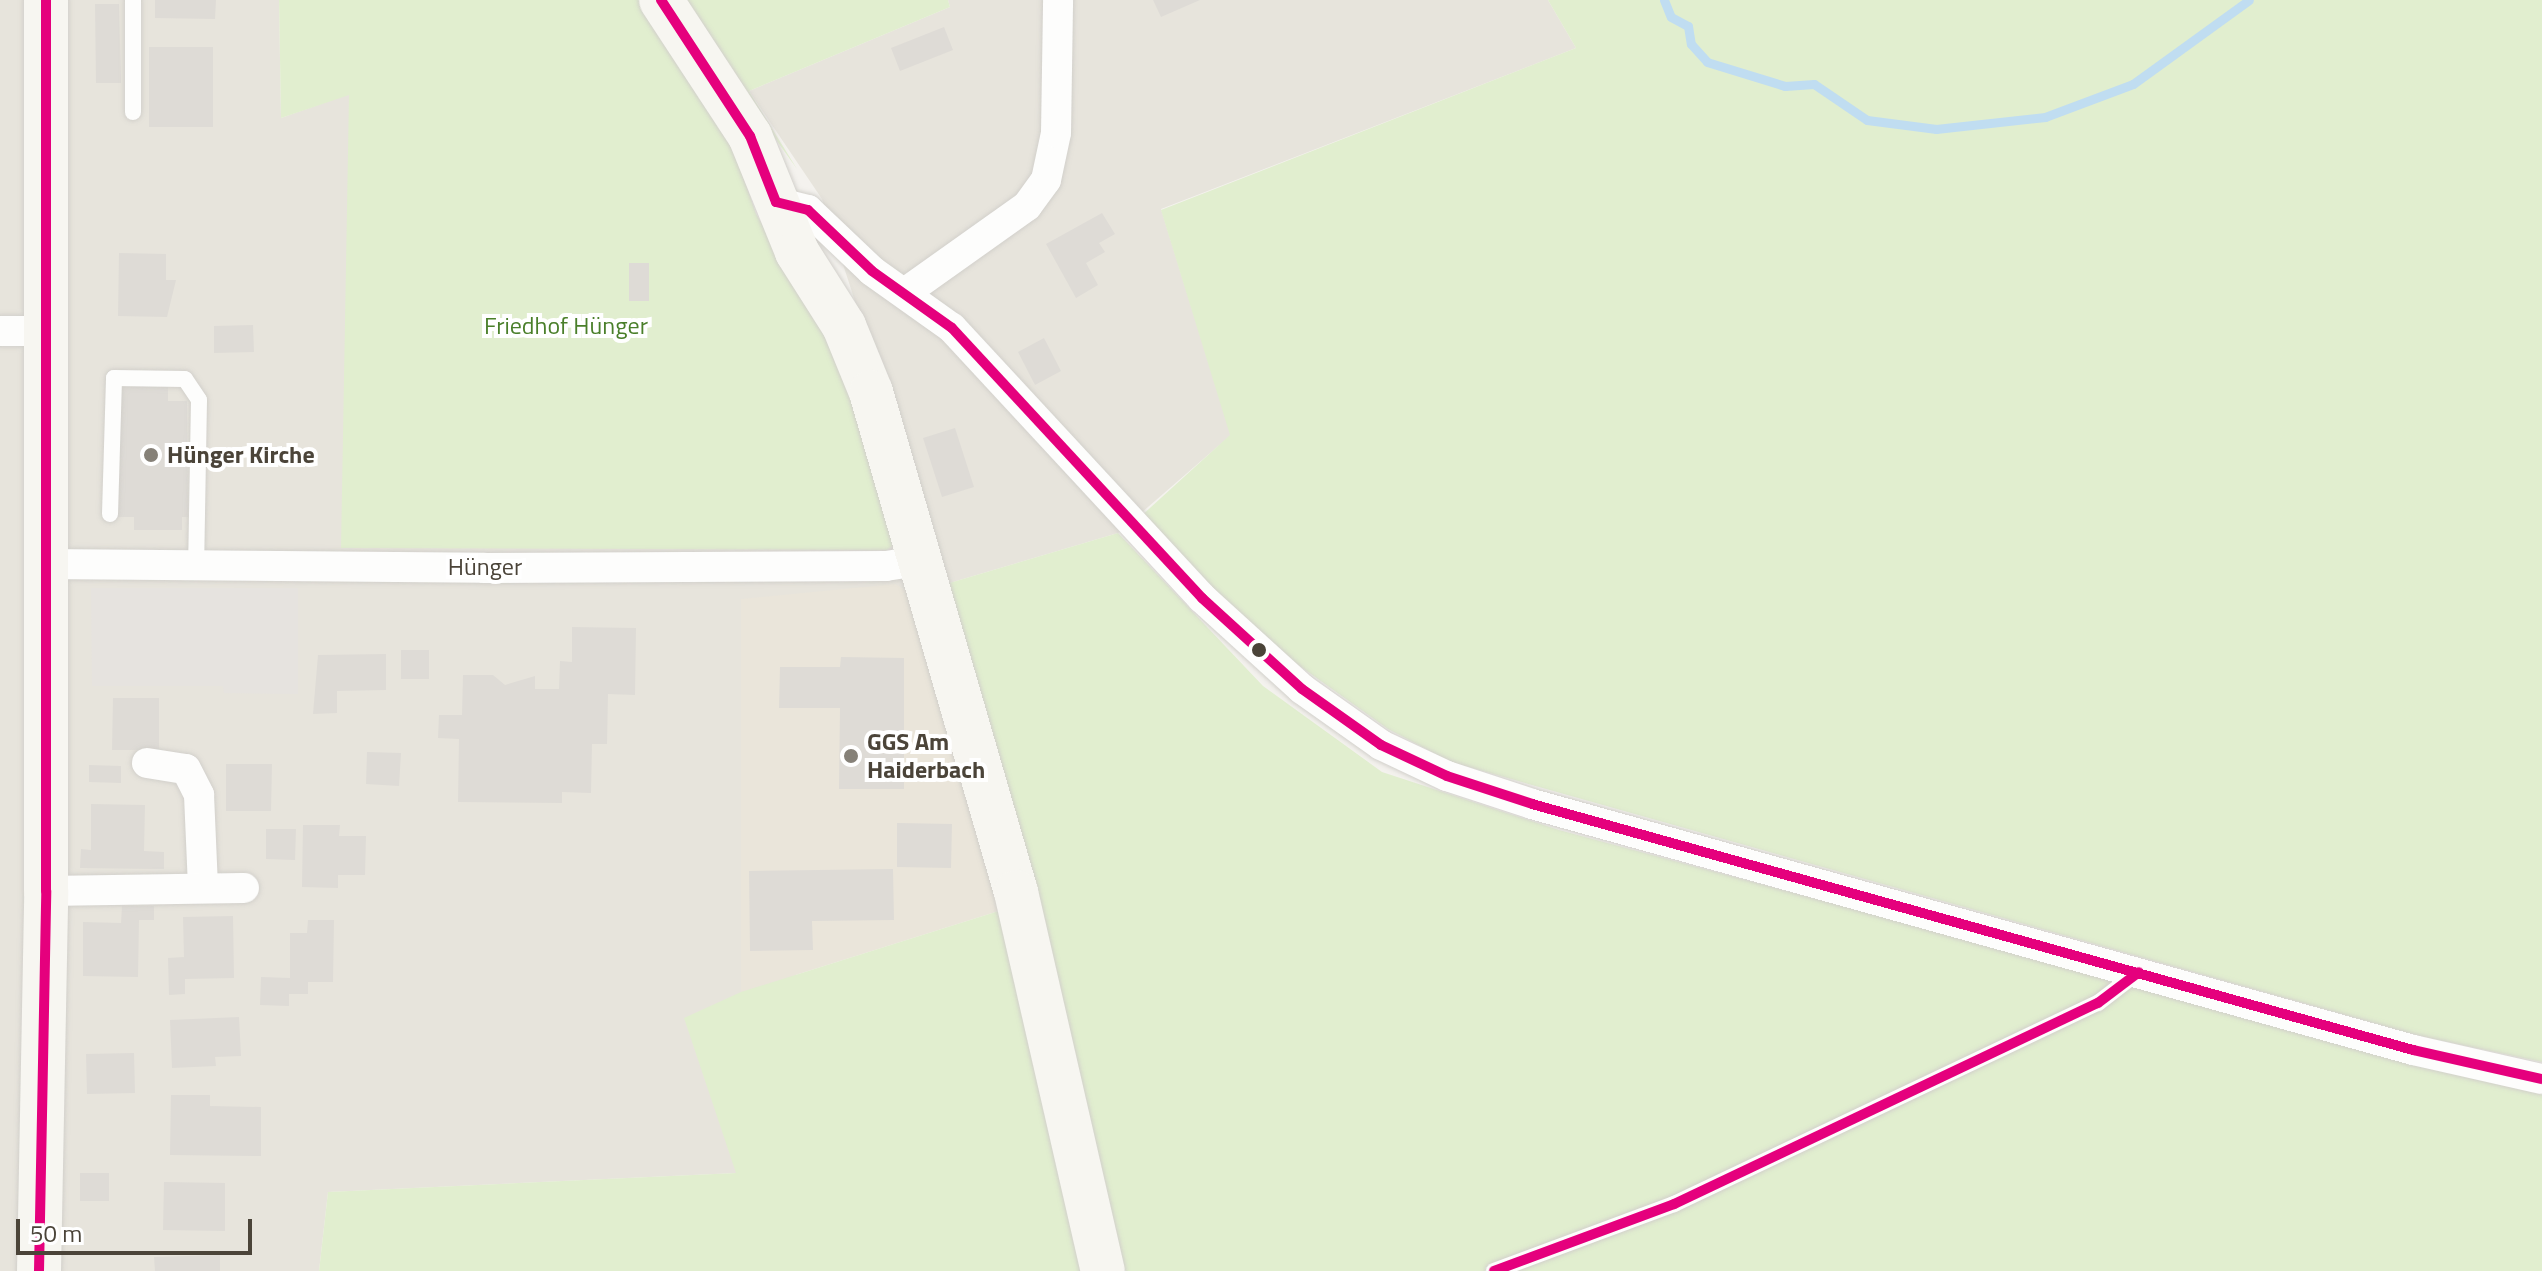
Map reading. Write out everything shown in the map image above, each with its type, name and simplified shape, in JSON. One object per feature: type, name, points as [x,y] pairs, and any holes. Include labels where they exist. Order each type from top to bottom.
[{"type":"street","points":[[39,1271],[46,891],[46,0]]},
{"type":"street","points":[[661,0],[750,136],[797,252],[844,326],[871,392],[925,560],[1016,892],[1103,1271]]},
{"type":"street","points":[[906,292],[1027,206],[1046,180],[1056,133],[1058,0]]},
{"type":"street","points":[[776,202],[808,210],[872,271],[906,292],[952,328],[1137,530],[1302,689],[1381,745],[1447,776],[2139,972],[2542,1079]]},
{"type":"street","points":[[0,331],[46,331]]},
{"type":"street","name":"Hünger","points":[[45,564],[196,567],[886,566],[925,560]]},
{"type":"street","points":[[147,763],[186,769],[199,795],[203,888]]},
{"type":"street","points":[[46,891],[244,888]]},
{"type":"lane","points":[[133,0],[133,112]]},
{"type":"lane","points":[[110,514],[114,378],[185,379],[199,400],[196,567]]},
{"type":"lane","points":[[1494,1271],[1674,1204],[2098,1003],[2139,972]]},
{"type":"shaded area","points":[[0,0],[279,0],[281,118],[349,94],[737,157],[756,214],[824,330],[911,593],[736,1173],[328,1192],[319,1271],[0,1271]]},
{"type":"shaded area","points":[[948,0],[1548,0],[1576,48],[1161,209],[1231,435],[1118,533],[946,584],[822,199],[749,91],[950,7]]},
{"type":"shaded area","name":"GGS Am Haiderbach","points":[[895,584],[911,593],[1005,909],[741,992],[741,599]]},
{"type":"shaded area","points":[[91,588],[298,588],[298,694],[224,693],[223,686],[92,686]]},
{"type":"green space","name":"Friedhof Hünger","points":[[279,0],[642,0],[724,123],[756,214],[824,330],[855,400],[898,541],[887,550],[341,548],[349,95],[281,118]]},
{"type":"green space","points":[[676,0],[948,0],[950,7],[749,91],[797,169]]},
{"type":"green space","points":[[1548,0],[2542,0],[2542,1062],[2420,1036],[1451,762],[1388,729],[1269,644],[1139,518],[1230,435],[1161,210],[1576,48]]},
{"type":"green space","points":[[1118,533],[1263,686],[1382,772],[1559,830],[2542,1094],[2542,1271],[1114,1271],[946,584]]},
{"type":"green space","points":[[1005,909],[1086,1271],[319,1271],[328,1192],[736,1173],[684,1018],[741,992]]},
{"type":"building","points":[[155,0],[216,0],[215,19],[155,18]]},
{"type":"building","points":[[1153,0],[1200,0],[1161,17]]},
{"type":"building","points":[[95,4],[119,4],[121,83],[96,83]]},
{"type":"building","points":[[944,27],[953,50],[900,71],[891,48]]},
{"type":"building","points":[[149,47],[213,47],[213,127],[149,127]]},
{"type":"building","points":[[1102,213],[1115,234],[1099,243],[1105,252],[1086,263],[1098,285],[1076,298],[1046,244]]},
{"type":"building","points":[[119,253],[166,254],[166,280],[176,280],[167,317],[118,316]]},
{"type":"building","points":[[629,263],[649,263],[649,301],[629,301]]},
{"type":"building","points":[[253,325],[254,352],[214,353],[214,326]]},
{"type":"building","points":[[1044,338],[1061,371],[1035,385],[1018,352]]},
{"type":"building","name":"Hünger Kirche","points":[[117,386],[168,386],[168,401],[187,401],[188,517],[182,517],[182,530],[134,530],[134,517],[116,517]]},
{"type":"building","points":[[955,428],[974,487],[942,497],[923,438]]},
{"type":"building","points":[[572,627],[636,628],[635,695],[608,694],[607,744],[592,744],[591,793],[562,792],[562,803],[458,802],[459,739],[438,738],[439,715],[462,715],[463,675],[493,675],[505,685],[535,676],[535,689],[559,689],[560,661],[572,662]]},
{"type":"building","points":[[401,650],[429,650],[429,679],[401,679]]},
{"type":"building","points":[[386,654],[386,690],[337,691],[337,713],[313,714],[318,655]]},
{"type":"building","points":[[841,657],[904,658],[904,789],[839,789],[840,708],[779,708],[780,667],[840,667]]},
{"type":"building","points":[[113,698],[159,698],[159,750],[112,750]]},
{"type":"building","points":[[367,752],[401,753],[399,786],[366,784]]},
{"type":"building","points":[[226,764],[272,764],[271,811],[226,811]]},
{"type":"building","points":[[89,765],[121,766],[121,783],[89,782]]},
{"type":"building","points":[[91,804],[145,805],[144,851],[164,852],[164,869],[80,868],[81,849],[91,850]]},
{"type":"building","points":[[897,823],[952,824],[951,868],[897,867]]},
{"type":"building","points":[[303,825],[340,825],[339,836],[366,836],[365,875],[338,875],[338,888],[302,887]]},
{"type":"building","points":[[266,829],[296,829],[295,860],[266,859]]},
{"type":"building","points":[[893,869],[894,920],[812,921],[813,950],[750,951],[749,871]]},
{"type":"building","points":[[122,906],[154,906],[154,920],[139,920],[138,977],[83,976],[83,922],[121,923]]},
{"type":"building","points":[[233,916],[234,978],[185,979],[185,994],[169,995],[168,958],[184,957],[183,917]]},
{"type":"building","points":[[308,920],[334,920],[333,982],[308,982],[308,994],[289,994],[289,1006],[260,1005],[261,977],[290,978],[290,933],[307,933]]},
{"type":"building","points":[[239,1017],[241,1056],[215,1057],[216,1066],[172,1068],[170,1020]]},
{"type":"building","points":[[134,1053],[135,1093],[87,1094],[86,1054]]},
{"type":"building","points":[[171,1095],[210,1095],[210,1106],[261,1107],[261,1156],[170,1155]]},
{"type":"building","points":[[80,1173],[109,1173],[109,1201],[80,1201]]},
{"type":"building","points":[[164,1182],[225,1183],[225,1231],[163,1230]]},
{"type":"building","points":[[220,1255],[220,1271],[155,1271],[154,1257]]},
{"type":"waterway","points":[[1664,0],[1671,17],[1688,26],[1691,44],[1707,62],[1785,86],[1814,84],[1867,120],[1936,129],[2045,117],[2133,84],[2249,0]]},
{"type":"transit line","points":[[39,1271],[46,891],[46,0]]},
{"type":"transit line","points":[[661,0],[750,136],[776,202],[808,210],[872,271],[952,328],[1202,598],[1302,689],[1381,745],[1447,776],[1532,804],[2413,1050],[2542,1079]]},
{"type":"transit line","points":[[1494,1271],[1674,1204],[2098,1003],[2139,972]]},
{"type":"place","name":"Hünger Kirche","points":[[151,455]]},
{"type":"place","name":"GGS Am Haiderbach","points":[[851,756]]}]
